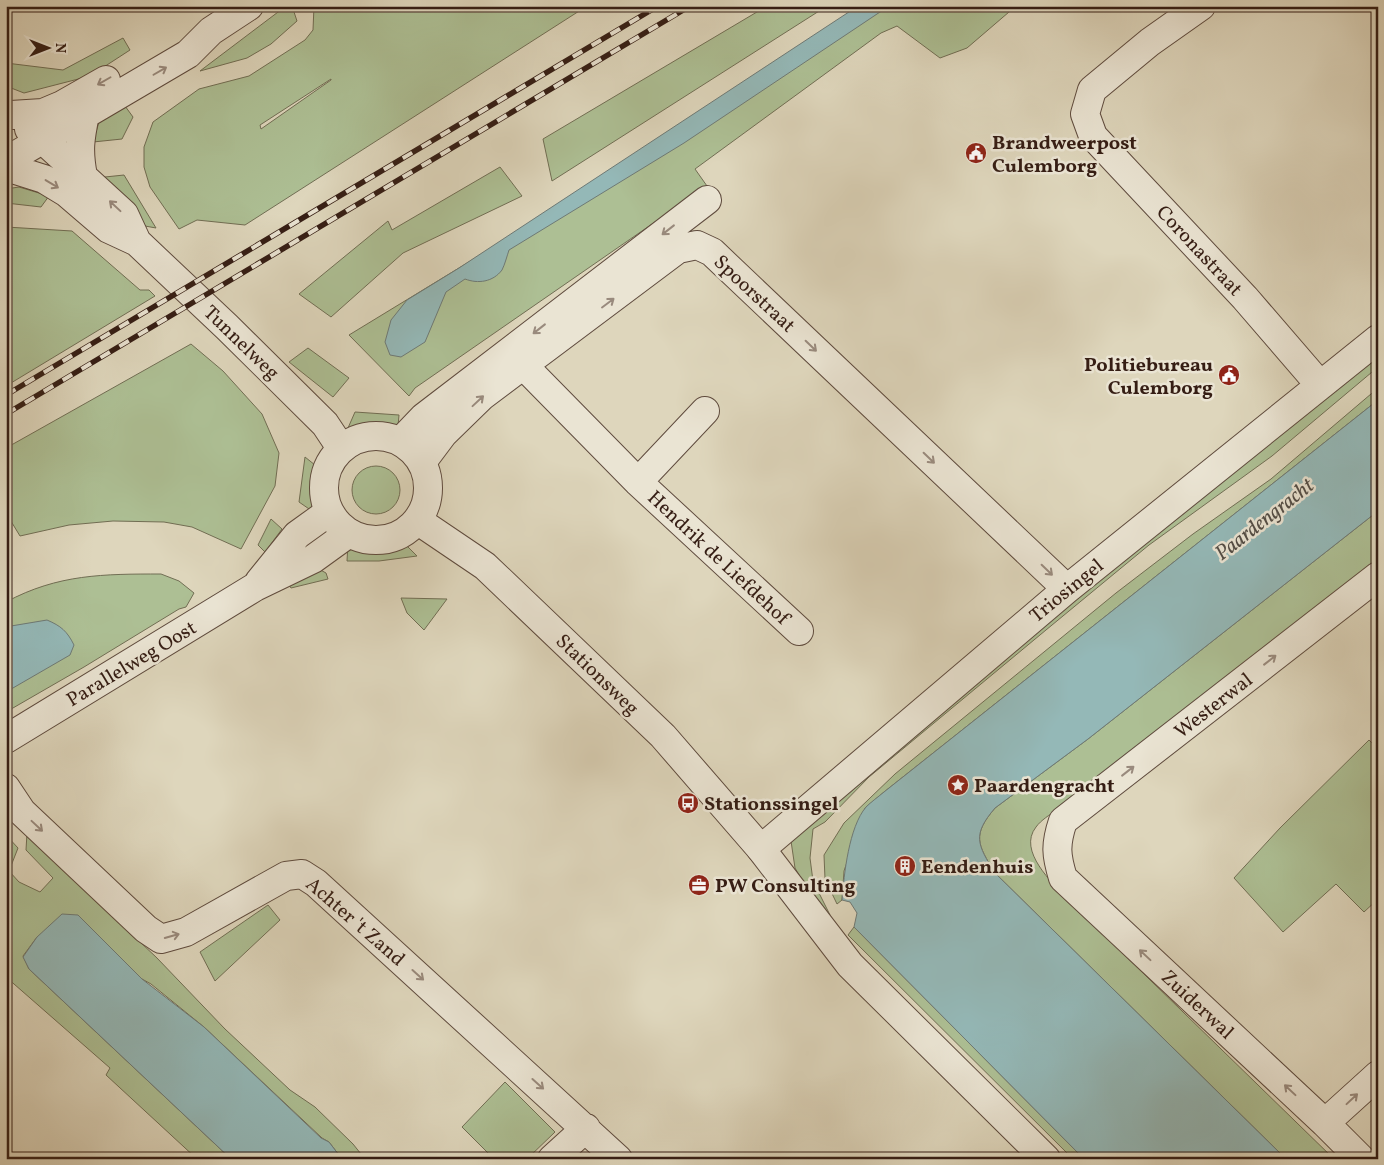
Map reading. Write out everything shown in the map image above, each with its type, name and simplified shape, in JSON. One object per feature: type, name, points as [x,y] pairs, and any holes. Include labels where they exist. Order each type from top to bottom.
[{"type":"street","points":[[6,162],[188,54],[210,31],[249,6]]},
{"type":"street","name":"Coronastraat","points":[[1201,6],[1150,42],[1092,90],[1085,114],[1092,136],[1245,298],[1320,385]]},
{"type":"street","points":[[6,147],[8,113],[43,113],[62,105],[183,36],[210,31]]},
{"type":"street","name":"Tunnelweg","points":[[8,113],[42,139],[124,214],[137,242]]},
{"type":"street","points":[[83,176],[79,156],[80,138],[85,114]]},
{"type":"street","name":"Tunnelweg","points":[[6,167],[44,179],[67,193],[109,228],[137,242],[227,327],[325,424],[341,448]]},
{"type":"street","points":[[401,441],[424,417],[707,200]]},
{"type":"street","name":"Spoorstraat","points":[[422,462],[443,434],[482,396],[678,249],[696,245],[712,252],[1067,589]]},
{"type":"street","name":"Triosingel","points":[[761,848],[1067,589],[1378,339]]},
{"type":"street","name":"Hendrik de Liefdehof","points":[[524,366],[638,482],[800,631]]},
{"type":"street","name":"Hendrik de Liefdehof","points":[[638,482],[706,411]]},
{"type":"street","points":[[370,435],[386,436],[401,441],[413,450],[422,462],[427,477],[428,492],[425,506],[417,520],[406,530],[393,537],[370,540],[349,533],[337,524],[329,512],[324,495],[324,478],[330,461],[341,448],[355,439],[370,435]]},
{"type":"street","name":"Parallelweg Oost","points":[[255,587],[297,535],[329,512]]},
{"type":"street","name":"Stationsweg","points":[[417,520],[485,566],[663,736],[761,848]]},
{"type":"street","name":"Parallelweg Oost","points":[[6,739],[255,587],[314,559],[349,533]]},
{"type":"street","name":"Westerwal","points":[[1057,839],[1063,821],[1378,576]]},
{"type":"street","name":"Achter 't Zand","points":[[6,788],[22,812],[146,929],[161,939],[186,932],[286,876],[302,874],[324,890],[618,1159]]},
{"type":"street","name":"Zuiderwal","points":[[1057,839],[1056,856],[1063,878],[1361,1159]]},
{"type":"street","points":[[761,848],[850,965],[1046,1159]]},
{"type":"street","points":[[1325,1123],[1378,1075]]},
{"type":"street","points":[[552,1159],[586,1128]]},
{"type":"green space","points":[[286,6],[292,6],[297,21],[271,44],[247,58],[200,71]]},
{"type":"green space","points":[[314,6],[587,6],[245,225],[197,220],[179,229],[150,187],[144,167],[144,147],[153,122],[199,89],[249,76],[305,40],[313,30]],"holes":[[[331,80],[261,129],[260,125]]]},
{"type":"green space","points":[[767,6],[827,6],[552,181],[543,139]]},
{"type":"green space","points":[[889,6],[1016,6],[967,48],[940,58],[897,26],[881,33],[695,169],[707,186],[415,388],[409,396],[349,335]]},
{"type":"green space","points":[[123,38],[130,50],[90,76],[24,93],[6,86],[6,63],[63,70]]},
{"type":"green space","points":[[125,106],[133,117],[122,139],[93,142],[99,122]]},
{"type":"green space","points":[[500,167],[522,196],[403,253],[331,317],[299,294],[388,221],[392,230]]},
{"type":"green space","points":[[124,175],[156,228],[145,226],[105,177]]},
{"type":"green space","points":[[19,187],[49,196],[41,207],[6,203],[6,189]]},
{"type":"green space","points":[[6,227],[72,231],[140,290],[149,290],[155,296],[6,386]]},
{"type":"green space","points":[[191,344],[223,371],[262,414],[279,453],[275,486],[241,549],[192,527],[164,522],[113,521],[69,525],[20,536],[6,513],[6,448]]},
{"type":"green space","points":[[308,348],[349,378],[333,397],[289,362]]},
{"type":"green space","points":[[1378,351],[1378,367],[1272,456],[1149,545],[869,777],[825,822],[813,829],[810,858],[813,881],[830,915],[825,919],[795,868],[791,841],[825,802]]},
{"type":"green space","points":[[1378,388],[1378,400],[865,808],[844,871],[842,900],[837,904],[825,879],[824,855],[844,823],[895,774],[1116,593],[1193,534],[1271,479]]},
{"type":"green space","points":[[355,412],[399,415],[398,426],[348,428]]},
{"type":"green space","points":[[305,457],[315,465],[312,511],[299,502]]},
{"type":"green space","points":[[376,466],[385,468],[393,473],[398,481],[400,490],[398,499],[393,507],[385,512],[376,514],[367,512],[359,507],[354,499],[352,490],[354,481],[359,473],[367,468]]},
{"type":"green space","points":[[1378,511],[1378,559],[1043,820],[1031,836],[1031,846],[1039,866],[1067,899],[1334,1159],[1286,1159],[995,873],[981,847],[980,833],[983,825],[995,808],[1088,739]]},
{"type":"green space","points":[[271,519],[282,529],[265,552],[258,545]]},
{"type":"green space","points":[[348,543],[407,546],[417,556],[379,561],[347,561]]},
{"type":"green space","points":[[315,567],[326,573],[328,579],[291,588],[287,582]]},
{"type":"green space","points":[[120,574],[161,574],[179,581],[194,593],[186,607],[179,609],[6,712],[6,602],[44,586],[82,577]]},
{"type":"green space","points":[[401,598],[447,599],[424,630],[407,613]]},
{"type":"green space","points":[[1369,740],[1378,749],[1378,899],[1364,912],[1336,884],[1283,932],[1234,878],[1280,828]]},
{"type":"green space","points":[[27,833],[157,958],[225,1029],[290,1090],[315,1107],[353,1144],[365,1159],[342,1159],[329,1142],[322,1138],[204,1027],[151,984],[37,937],[23,956],[29,969],[231,1159],[197,1159],[106,1075],[110,1068],[6,977],[6,835],[18,848],[9,871],[19,882],[40,892],[53,878],[26,850]]},
{"type":"green space","points":[[268,905],[280,920],[215,981],[200,952]]},
{"type":"green space","points":[[854,927],[1084,1159],[1073,1159],[848,935]]},
{"type":"green space","points":[[505,1082],[555,1132],[527,1159],[494,1159],[462,1127]]},
{"type":"water","points":[[858,6],[889,6],[684,143],[509,250],[502,270],[494,277],[480,282],[465,279],[446,292],[425,342],[401,357],[390,355],[385,342],[391,320],[407,300],[459,268]]},
{"type":"water","name":"Paardengracht","points":[[1378,400],[1378,511],[1088,739],[995,808],[983,825],[980,833],[981,847],[995,873],[1286,1159],[1084,1159],[854,927],[857,913],[850,902],[842,900],[848,851],[855,826],[866,807],[872,801]]},
{"type":"water","points":[[47,620],[60,627],[69,636],[74,645],[70,655],[6,692],[6,630],[11,626]]},
{"type":"water","points":[[62,914],[78,915],[142,979],[204,1027],[321,1138],[329,1142],[342,1159],[231,1159],[29,969],[23,957],[37,937]]},
{"type":"railway","points":[[6,395],[658,6]]},
{"type":"railway","points":[[6,414],[690,6]]},
{"type":"place","name":"Brandweerpost Culemborg","points":[[976,153]]},
{"type":"place","name":"Politiebureau Culemborg","points":[[1229,375]]},
{"type":"place","name":"Paardengracht","points":[[958,785]]},
{"type":"place","name":"Stationssingel","points":[[688,803]]},
{"type":"place","name":"Eendenhuis","points":[[905,866]]},
{"type":"place","name":"PW Consulting","points":[[699,885]]}]
